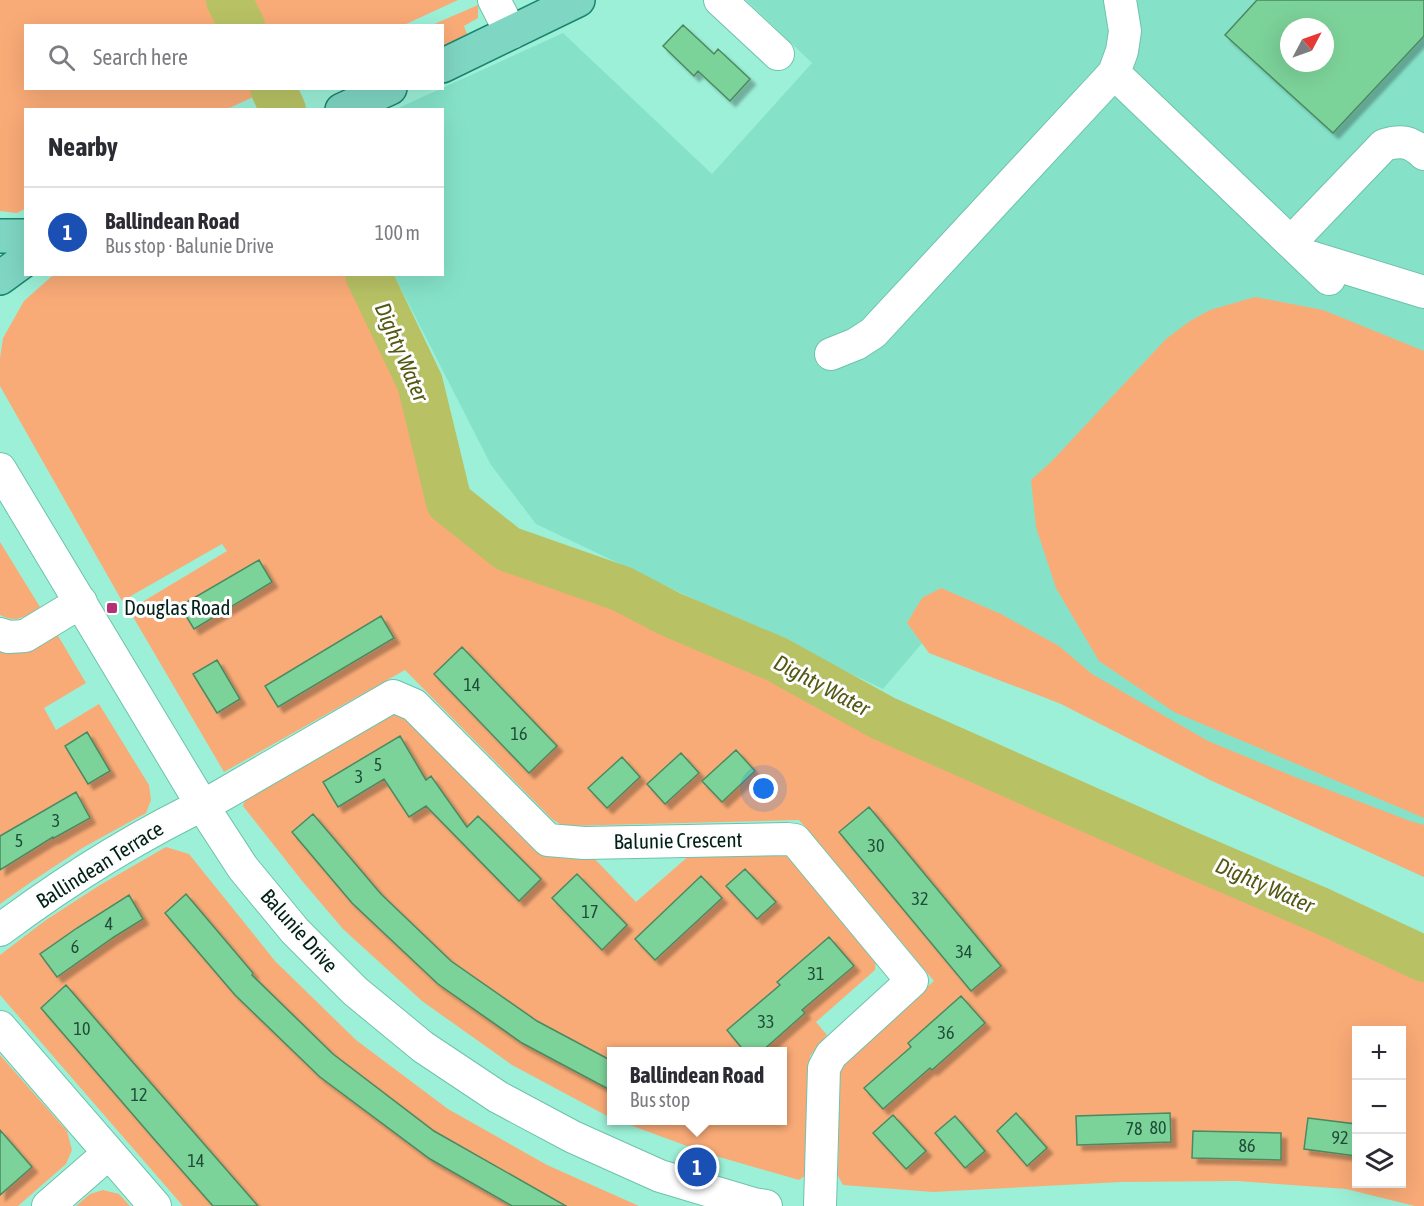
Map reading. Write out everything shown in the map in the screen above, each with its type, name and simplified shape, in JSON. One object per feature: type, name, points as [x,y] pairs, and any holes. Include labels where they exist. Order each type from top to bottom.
[{"type":"main road","points":[[444,65],[578,0]]},
{"type":"main road","points":[[346,108],[386,90]]},
{"type":"main road","points":[[0,236],[24,236]]},
{"type":"main road","points":[[0,278],[24,260]]},
{"type":"street","points":[[494,0],[511,33]]},
{"type":"street","points":[[720,0],[778,54]]},
{"type":"street","points":[[831,354],[856,344],[873,333],[1114,73],[1122,51],[1125,31],[1119,0]]},
{"type":"street","points":[[1114,73],[1329,279]]},
{"type":"street","points":[[1297,248],[1384,145],[1397,141],[1415,145],[1424,154]]},
{"type":"street","points":[[1297,248],[1424,292]]},
{"type":"street","name":"Balunie Drive","points":[[0,469],[202,805],[243,868],[295,931],[355,991],[423,1047],[498,1097],[573,1137],[660,1176],[759,1205]]},
{"type":"street","points":[[0,634],[8,637],[25,636],[81,602]]},
{"type":"street","name":"Balunie Crescent","points":[[202,805],[393,696],[414,705],[549,840],[584,843],[795,840],[912,981],[831,1055],[824,1068],[820,1206]]},
{"type":"street","name":"Ballindean Terrace","points":[[0,930],[91,867],[202,805]]},
{"type":"street","points":[[0,1027],[155,1206]]},
{"type":"street","points":[[48,1206],[109,1153]]},
{"type":"shaded area","points":[[0,0],[458,0],[406,24],[24,24],[24,90],[269,90],[229,108],[24,108],[24,210],[17,213],[0,211]]},
{"type":"shaded area","points":[[746,0],[1424,0],[1424,840],[923,642],[883,689],[536,524],[491,465],[395,276],[444,276],[444,108],[398,108],[438,90],[444,90],[444,87],[563,33],[712,174],[812,63]]},
{"type":"shaded area","points":[[478,5],[478,18],[464,26],[467,34],[444,46],[444,24],[434,24]]},
{"type":"shaded area","points":[[54,276],[357,276],[432,430],[449,502],[508,549],[623,589],[670,614],[776,659],[883,718],[1322,911],[1424,959],[1424,1206],[1415,1206],[1346,1189],[1236,1181],[1121,1182],[933,1192],[843,1185],[838,1176],[840,1069],[844,1059],[934,981],[799,820],[564,826],[553,820],[405,670],[224,772],[129,610],[227,551],[222,544],[122,601],[0,386],[3,338],[24,301]]},
{"type":"shaded area","points":[[1255,297],[1323,310],[1424,351],[1424,818],[1174,712],[1099,661],[1056,588],[1036,527],[1031,480],[1052,461],[1166,339],[1190,321],[1210,310]]},
{"type":"shaded area","points":[[0,542],[40,607],[21,618],[11,619],[0,615]]},
{"type":"shaded area","points":[[941,588],[1001,614],[1059,646],[1092,674],[1208,741],[1295,777],[1424,825],[1424,877],[1210,780],[1061,704],[929,653],[907,623],[922,598]]},
{"type":"shaded area","points":[[54,629],[86,683],[44,708],[56,730],[99,704],[149,785],[151,800],[146,813],[84,847],[0,904],[0,645]]},
{"type":"shaded area","points":[[399,713],[590,854],[636,902],[691,854],[786,853],[876,960],[875,970],[816,1022],[827,1035],[810,1056],[806,1175],[799,1180],[709,1154],[630,1125],[787,1125],[787,1047],[607,1047],[607,1116],[512,1065],[422,1001],[343,929],[243,806],[245,800],[389,714]]},
{"type":"shaded area","points":[[166,847],[189,854],[275,961],[356,1040],[448,1109],[547,1165],[639,1206],[183,1206],[0,995],[0,955],[46,920],[100,885]]},
{"type":"shaded area","points":[[0,1055],[67,1131],[72,1150],[66,1164],[18,1206],[0,1206]]},
{"type":"shaded area","points":[[103,1190],[119,1194],[130,1206],[76,1206],[90,1194]]},
{"type":"building","points":[[1257,0],[1424,0],[1424,36],[1333,133],[1225,35]]},
{"type":"building","points":[[683,25],[714,54],[718,49],[750,79],[730,101],[698,71],[694,76],[663,46]]},
{"type":"building","points":[[259,560],[272,582],[194,629],[180,606]]},
{"type":"building","points":[[381,616],[394,638],[278,707],[265,686]]},
{"type":"building","points":[[462,647],[557,746],[529,773],[434,674]]},
{"type":"building","points":[[217,660],[240,699],[217,713],[193,674]]},
{"type":"building","points":[[87,732],[110,771],[88,784],[65,746]]},
{"type":"building","points":[[400,736],[426,780],[431,776],[467,827],[478,816],[541,879],[519,901],[426,806],[409,817],[384,779],[338,807],[323,782]]},
{"type":"building","points":[[736,750],[755,771],[722,802],[702,781]]},
{"type":"building","points":[[681,753],[699,773],[665,804],[647,784]]},
{"type":"building","points":[[622,757],[640,777],[607,808],[588,788]]},
{"type":"building","points":[[76,792],[90,818],[53,837],[0,870],[0,836]]},
{"type":"building","points":[[869,807],[1001,966],[971,991],[839,832]]},
{"type":"building","points":[[313,814],[381,894],[451,961],[537,1021],[607,1058],[607,1088],[522,1043],[438,984],[352,903],[292,832]]},
{"type":"building","points":[[745,869],[776,902],[757,919],[726,886]]},
{"type":"building","points":[[577,874],[627,925],[602,950],[552,898]]},
{"type":"building","points":[[701,876],[722,898],[655,960],[635,939]]},
{"type":"building","points":[[186,894],[253,973],[252,975],[333,1054],[434,1131],[566,1206],[512,1206],[430,1159],[320,1077],[235,995],[165,913]]},
{"type":"building","points":[[129,895],[143,919],[57,977],[40,954]]},
{"type":"building","points":[[829,937],[854,966],[802,1010],[805,1013],[767,1047],[741,1047],[727,1030],[780,985],[777,982]]},
{"type":"building","points":[[66,985],[258,1206],[213,1206],[154,1139],[41,1008]]},
{"type":"building","points":[[961,996],[985,1023],[883,1109],[864,1088],[911,1047],[908,1043]]},
{"type":"building","points":[[1016,1113],[1047,1148],[1027,1166],[997,1131]]},
{"type":"building","points":[[1170,1113],[1171,1142],[1077,1145],[1076,1116]]},
{"type":"building","points":[[893,1115],[926,1151],[906,1169],[873,1133]]},
{"type":"building","points":[[955,1116],[985,1151],[965,1168],[935,1133]]},
{"type":"building","points":[[1308,1118],[1352,1124],[1352,1155],[1304,1149]]},
{"type":"building","points":[[0,1130],[32,1167],[0,1195]]},
{"type":"building","points":[[1193,1131],[1281,1133],[1281,1160],[1192,1158]]},
{"type":"waterway","name":"Dighty Water","points":[[229,0],[241,24]]},
{"type":"waterway","name":"Dighty Water","points":[[274,90],[282,108]]},
{"type":"waterway","name":"Dighty Water","points":[[369,276],[420,383],[449,502],[508,549],[622,589],[670,614],[776,659],[883,718],[1322,911],[1424,959]]},
{"type":"place","name":"Douglas Road","points":[[112,608]]},
{"type":"place","name":"Ballindean Road","points":[[697,1167]]}]
